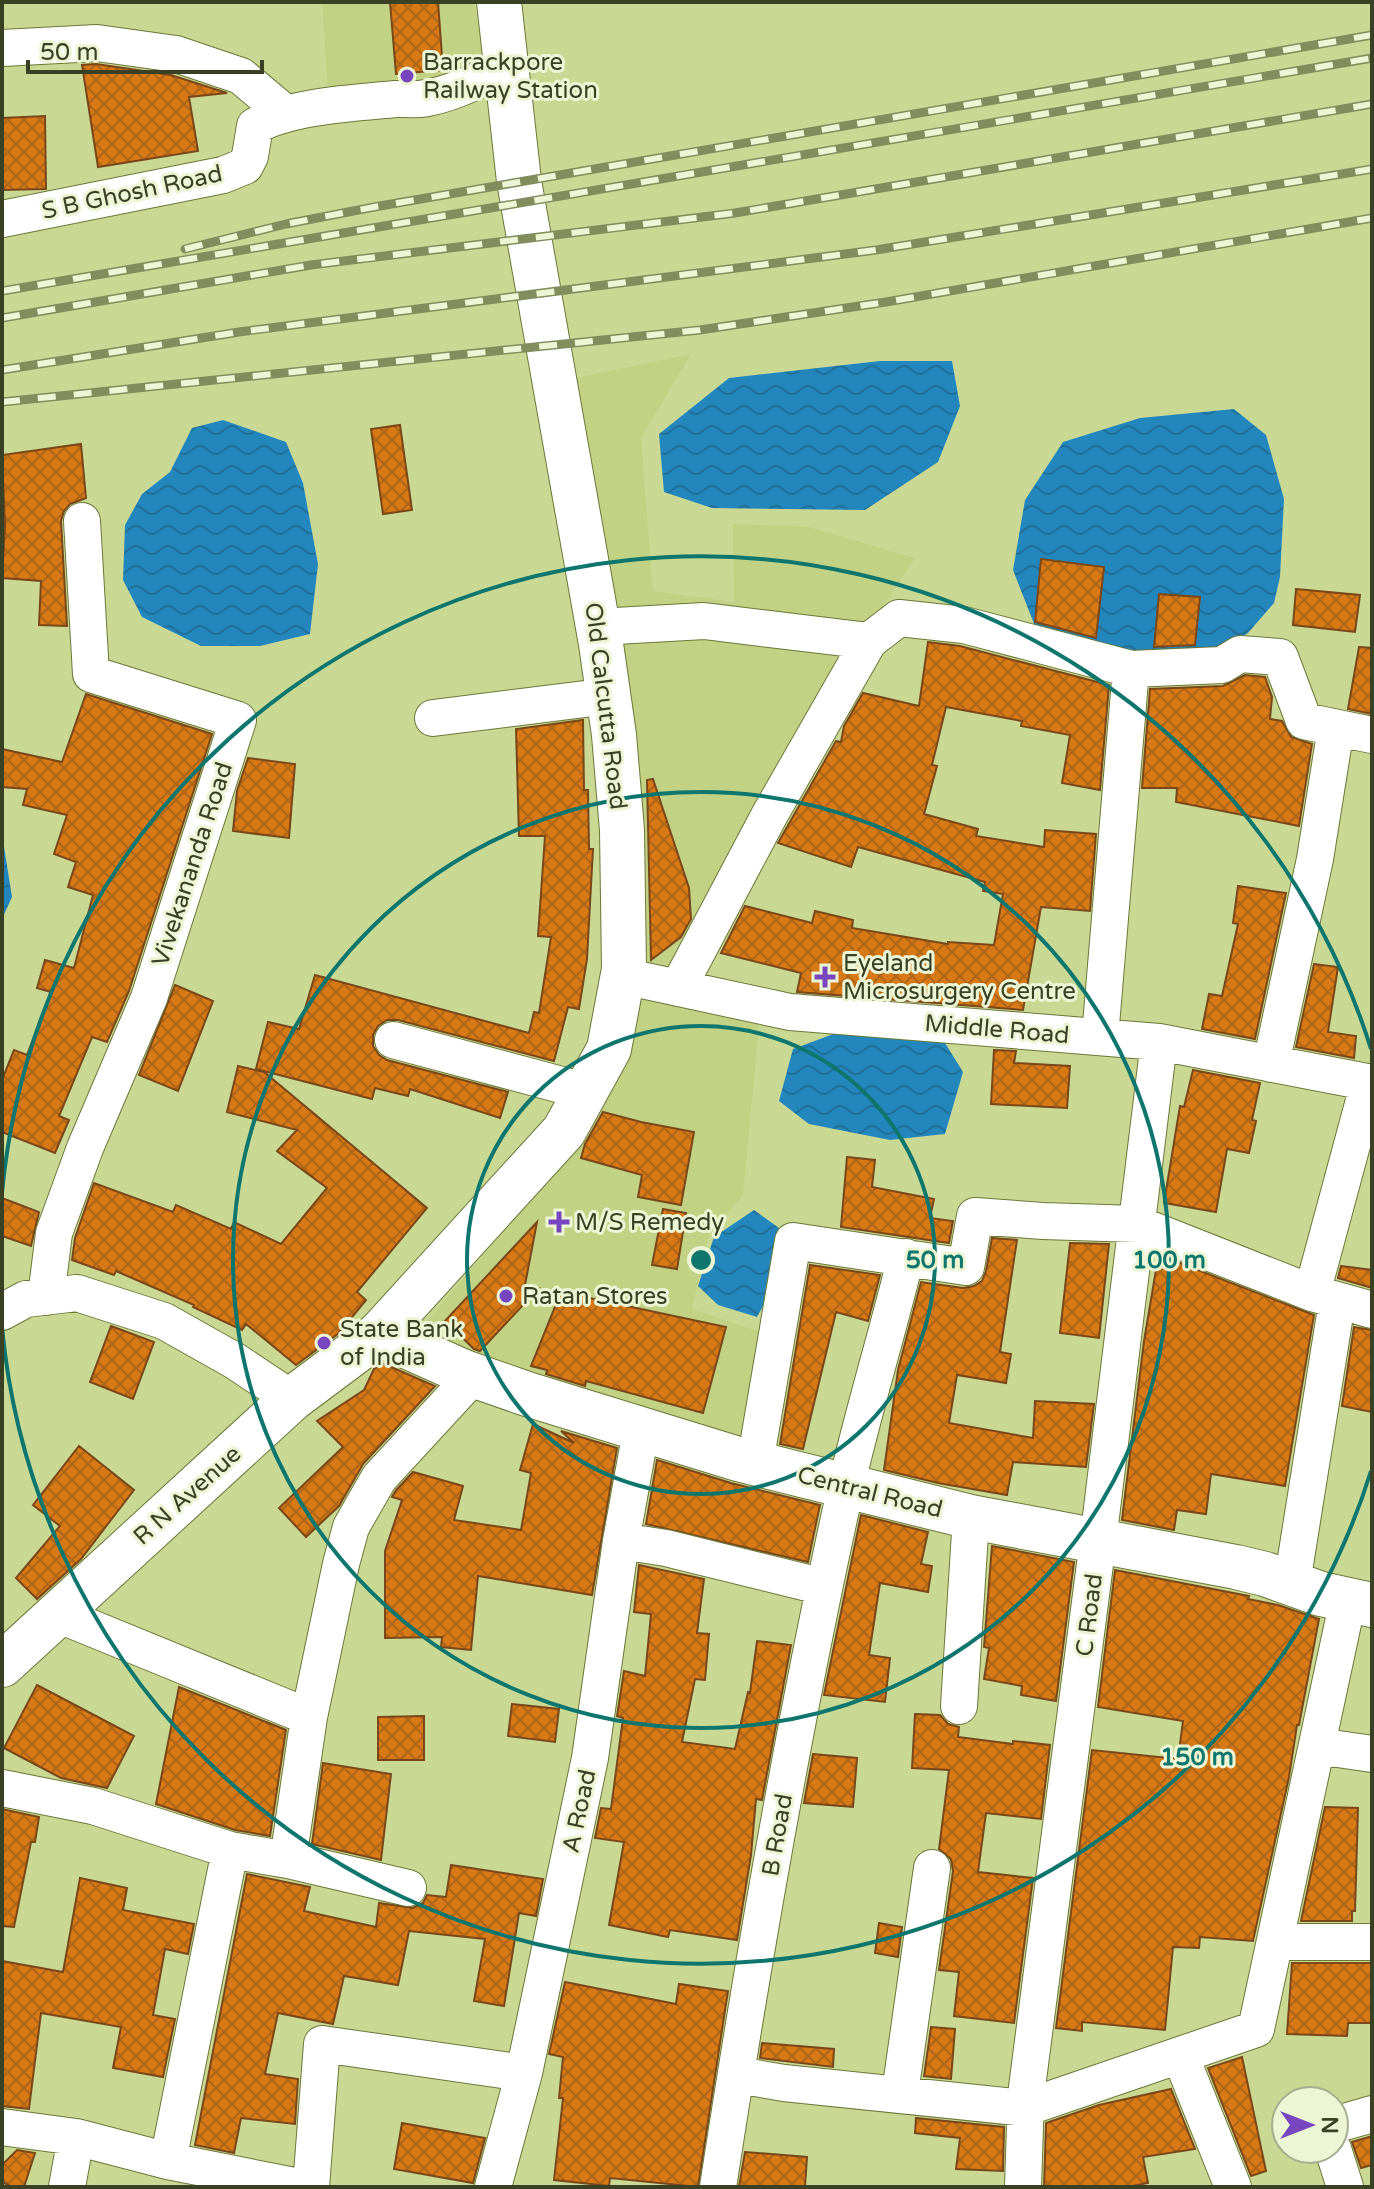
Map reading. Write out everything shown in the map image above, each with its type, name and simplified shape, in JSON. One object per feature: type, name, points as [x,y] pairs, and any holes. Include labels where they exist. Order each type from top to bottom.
[{"type":"main road","name":"Old Calcutta Road","points":[[379,1334],[564,1131],[609,1049],[623,976],[622,830],[609,696],[519,181],[509,67],[499,2]]},
{"type":"main road","name":"Central Road","points":[[379,1334],[474,1375],[641,1431],[755,1463],[971,1517],[1236,1567],[1365,1601]]},
{"type":"main road","name":"R N Avenue","points":[[2,1665],[292,1399],[379,1334]]},
{"type":"street","points":[[2,48],[97,43],[176,54],[241,76],[285,113]]},
{"type":"street","name":"S B Ghosh Road","points":[[2,219],[173,187],[234,171],[245,166],[250,156],[255,126],[285,113],[398,99],[423,99],[451,92],[509,67]]},
{"type":"street","name":"Vivekananda Road","points":[[46,1297],[54,1233],[85,1148],[149,998],[238,720],[91,674],[82,521]]},
{"type":"street","points":[[678,988],[770,814],[869,641],[899,618],[964,625],[1131,669],[1222,665],[1240,654],[1280,657],[1304,721],[1372,735]]},
{"type":"street","points":[[598,627],[704,621],[869,641]]},
{"type":"street","points":[[1100,1037],[1131,669]]},
{"type":"street","points":[[433,718],[609,696]]},
{"type":"street","points":[[1271,1064],[1315,859],[1336,728]]},
{"type":"street","name":"Middle Road","points":[[623,976],[790,1012],[1159,1042],[1371,1082]]},
{"type":"street","points":[[393,1040],[584,1091]]},
{"type":"street","name":"C Road","points":[[1023,2187],[1025,2108],[1159,1042]]},
{"type":"street","points":[[1292,1583],[1325,1298],[1371,1082]]},
{"type":"street","points":[[755,1463],[793,1241],[966,1267],[975,1216],[1137,1224],[1325,1298],[1372,1310]]},
{"type":"street","name":"B Road","points":[[718,2187],[777,1831],[824,1587],[846,1486],[906,1257]]},
{"type":"street","points":[[2,1312],[26,1299],[77,1293],[164,1321],[235,1361],[292,1399]]},
{"type":"street","points":[[288,1860],[309,1717],[351,1527],[379,1478],[474,1375]]},
{"type":"street","name":"A Road","points":[[493,2187],[524,2073],[590,1758],[621,1541],[641,1431]]},
{"type":"street","points":[[959,1706],[971,1517]]},
{"type":"street","points":[[621,1541],[666,1548],[824,1587]]},
{"type":"street","points":[[737,2075],[784,2083],[1025,2108],[1256,2029],[1317,1746],[1365,1601]]},
{"type":"street","points":[[57,1614],[309,1717]]},
{"type":"street","points":[[1317,1746],[1372,1754]]},
{"type":"street","points":[[2,1788],[93,1806],[230,1850],[408,1888]]},
{"type":"street","points":[[168,2161],[230,1850]]},
{"type":"street","points":[[900,2093],[932,1868]]},
{"type":"street","points":[[1275,1942],[1372,1942]]},
{"type":"street","points":[[311,2187],[322,2044],[524,2073]]},
{"type":"street","points":[[1180,2055],[1233,2187]]},
{"type":"street","points":[[1350,2120],[1372,2114]]},
{"type":"street","points":[[2,2127],[76,2137],[168,2161],[299,2187]]},
{"type":"street","points":[[67,2187],[76,2137]]},
{"type":"street","points":[[1338,2165],[1345,2187]]},
{"type":"shaded area","points":[[322,2],[474,2],[484,58],[425,90],[328,92]]},
{"type":"shaded area","points":[[691,354],[641,438],[653,591],[734,602],[733,524],[809,527],[915,558],[846,663],[677,979],[639,969],[566,380]]},
{"type":"shaded area","points":[[637,988],[760,1016],[743,1196],[710,1232],[692,1309],[769,1335],[752,1443],[479,1370],[422,1327],[523,1208]]},
{"type":"water","points":[[880,361],[952,361],[960,406],[938,462],[865,510],[712,508],[664,492],[659,434],[729,378]]},
{"type":"water","points":[[1234,409],[1266,435],[1284,499],[1280,577],[1274,603],[1248,633],[1191,669],[1040,639],[1013,570],[1025,500],[1063,442],[1140,418]]},
{"type":"water","points":[[223,420],[286,442],[303,483],[318,564],[310,634],[260,646],[201,646],[142,617],[123,580],[125,525],[142,494],[170,472],[192,428]]},
{"type":"water","points":[[2,834],[12,897],[2,919]]},
{"type":"water","points":[[836,1033],[945,1043],[963,1072],[945,1134],[890,1140],[809,1124],[779,1101],[793,1049]]},
{"type":"water","points":[[754,1210],[779,1228],[770,1294],[757,1317],[718,1305],[698,1286],[714,1237]]},
{"type":"building","points":[[390,2],[438,2],[443,70],[396,74]]},
{"type":"building","points":[[96,64],[171,75],[227,93],[189,97],[198,151],[98,167],[82,65]]},
{"type":"building","points":[[45,116],[46,189],[2,190],[2,118]]},
{"type":"building","points":[[400,425],[412,510],[383,514],[371,429]]},
{"type":"building","points":[[81,444],[86,498],[70,504],[61,521],[67,626],[39,625],[41,581],[2,578],[5,526],[2,455]]},
{"type":"building","points":[[1041,559],[1104,567],[1096,638],[1035,622]]},
{"type":"building","points":[[1296,589],[1360,595],[1355,632],[1293,625]]},
{"type":"building","points":[[1159,594],[1200,597],[1195,645],[1154,647]]},
{"type":"building","points":[[928,642],[960,646],[1109,685],[1100,790],[1062,783],[1070,735],[1021,726],[1022,721],[946,707],[932,765],[937,766],[924,814],[978,829],[976,836],[1044,847],[1045,830],[1096,834],[1090,911],[1041,907],[1023,1010],[797,992],[801,973],[721,953],[745,906],[812,923],[815,911],[853,920],[852,928],[948,944],[994,945],[1003,894],[983,891],[985,882],[858,847],[851,867],[778,843],[836,741],[841,742],[844,726],[863,693],[919,706]]},
{"type":"building","points":[[1359,647],[1372,648],[1372,714],[1348,709]]},
{"type":"building","points":[[1245,675],[1265,677],[1272,697],[1270,719],[1282,721],[1291,737],[1312,744],[1299,826],[1176,802],[1177,788],[1142,788],[1150,689],[1223,686]]},
{"type":"building","points":[[86,694],[212,734],[129,991],[107,1042],[92,1037],[59,1116],[69,1120],[55,1153],[2,1132],[2,1080],[14,1050],[27,1055],[51,992],[37,988],[45,960],[74,968],[93,895],[68,887],[76,862],[54,854],[67,815],[23,805],[27,789],[2,787],[2,749],[62,762]]},
{"type":"building","points":[[583,720],[584,790],[588,790],[589,849],[593,849],[587,959],[579,1009],[568,1007],[554,1061],[398,1020],[387,1020],[378,1026],[373,1035],[373,1046],[387,1060],[508,1092],[500,1118],[410,1089],[408,1096],[375,1088],[372,1099],[256,1069],[268,1022],[299,1029],[315,975],[529,1033],[534,1012],[539,1013],[551,937],[538,936],[545,836],[519,836],[516,729]]},
{"type":"building","points":[[248,758],[295,764],[289,838],[233,831],[237,791]]},
{"type":"building","points":[[653,779],[689,888],[691,919],[681,937],[651,960],[647,780]]},
{"type":"building","points":[[1238,886],[1286,893],[1255,1039],[1202,1029],[1209,994],[1222,996],[1238,924],[1233,923]]},
{"type":"building","points":[[1314,964],[1338,967],[1328,1032],[1356,1036],[1354,1058],[1296,1047]]},
{"type":"building","points":[[175,985],[213,1001],[178,1091],[139,1075]]},
{"type":"building","points":[[994,1050],[1016,1051],[1014,1063],[1070,1066],[1067,1108],[991,1104]]},
{"type":"building","points":[[238,1066],[264,1072],[427,1208],[357,1292],[366,1300],[339,1333],[296,1365],[246,1324],[242,1330],[116,1271],[114,1275],[72,1260],[75,1238],[94,1183],[173,1212],[176,1205],[231,1229],[234,1222],[281,1244],[327,1188],[277,1151],[297,1130],[227,1112]]},
{"type":"building","points":[[1193,1070],[1260,1083],[1249,1153],[1227,1149],[1216,1212],[1164,1203],[1180,1106],[1184,1107]]},
{"type":"building","points":[[603,1112],[694,1132],[681,1205],[638,1197],[642,1175],[581,1158],[585,1144]]},
{"type":"building","points":[[847,1157],[875,1160],[872,1187],[934,1199],[930,1218],[953,1221],[949,1243],[841,1227]]},
{"type":"building","points":[[2,1198],[39,1212],[31,1246],[2,1236]]},
{"type":"building","points":[[663,1209],[686,1213],[677,1269],[652,1265]]},
{"type":"building","points":[[537,1222],[525,1285],[539,1288],[480,1351],[474,1349],[445,1321]]},
{"type":"building","points":[[992,1238],[1017,1240],[1000,1352],[1011,1354],[1006,1383],[957,1375],[949,1423],[1033,1438],[1035,1401],[1094,1404],[1086,1467],[1013,1462],[1007,1495],[884,1470],[898,1370],[921,1282],[963,1288],[974,1286],[982,1281],[986,1271]]},
{"type":"building","points":[[1070,1243],[1109,1244],[1099,1338],[1060,1333]]},
{"type":"building","points":[[1158,1258],[1172,1260],[1314,1315],[1285,1486],[1211,1474],[1206,1514],[1177,1510],[1174,1530],[1122,1520],[1144,1341]]},
{"type":"building","points":[[810,1265],[880,1275],[868,1321],[836,1312],[803,1449],[780,1444]]},
{"type":"building","points":[[1341,1266],[1372,1270],[1372,1288],[1338,1278]]},
{"type":"building","points":[[561,1292],[726,1327],[703,1413],[586,1381],[585,1386],[531,1366]]},
{"type":"building","points":[[111,1326],[154,1342],[133,1399],[90,1382]]},
{"type":"building","points":[[1354,1327],[1372,1330],[1372,1412],[1342,1406]]},
{"type":"building","points":[[382,1363],[435,1386],[363,1464],[339,1506],[306,1537],[279,1508],[343,1447],[317,1421],[364,1390],[374,1369]]},
{"type":"building","points":[[533,1424],[574,1443],[561,1431],[617,1448],[592,1595],[478,1576],[471,1650],[441,1647],[442,1637],[385,1638],[385,1551],[402,1500],[392,1497],[396,1490],[413,1472],[463,1486],[454,1520],[521,1530],[531,1473],[520,1470]]},
{"type":"building","points":[[79,1446],[134,1490],[81,1559],[37,1599],[16,1578],[60,1526],[33,1505]]},
{"type":"building","points":[[657,1460],[731,1483],[820,1505],[808,1562],[646,1524]]},
{"type":"building","points":[[861,1515],[928,1532],[921,1564],[932,1566],[928,1592],[880,1583],[869,1655],[890,1658],[885,1702],[824,1695]]},
{"type":"building","points":[[992,1546],[1074,1562],[1056,1701],[1021,1695],[1022,1686],[984,1679],[989,1648],[984,1647]]},
{"type":"building","points":[[639,1565],[704,1579],[697,1633],[709,1634],[705,1680],[695,1679],[682,1742],[735,1749],[750,1693],[757,1641],[791,1645],[762,1800],[756,1799],[751,1855],[737,1940],[670,1930],[668,1937],[609,1925],[624,1842],[595,1838],[601,1808],[611,1809],[623,1718],[617,1716],[624,1671],[645,1676],[651,1614],[634,1612]]},
{"type":"building","points":[[1115,1570],[1249,1596],[1248,1599],[1319,1619],[1253,1941],[1200,1937],[1199,1948],[1173,1947],[1165,2030],[1082,2022],[1082,2031],[1056,2028],[1092,1750],[1178,1759],[1183,1721],[1098,1707]]},
{"type":"building","points":[[37,1685],[134,1736],[107,1788],[61,1778],[4,1748]]},
{"type":"building","points":[[179,1687],[286,1730],[270,1836],[235,1830],[156,1804]]},
{"type":"building","points":[[512,1704],[559,1709],[555,1742],[508,1736]]},
{"type":"building","points":[[915,1714],[940,1715],[948,1724],[959,1727],[958,1737],[1050,1745],[1041,1819],[986,1813],[978,1872],[1033,1878],[1014,2023],[954,2016],[959,1972],[939,1970],[953,1871],[951,1859],[939,1849],[949,1770],[912,1768]]},
{"type":"building","points":[[424,1716],[424,1760],[378,1760],[378,1717]]},
{"type":"building","points":[[813,1754],[857,1758],[853,1807],[804,1803]]},
{"type":"building","points":[[323,1763],[391,1774],[381,1860],[312,1844]]},
{"type":"building","points":[[1325,1807],[1358,1808],[1355,1911],[1352,1911],[1352,1921],[1301,1921]]},
{"type":"building","points":[[2,1809],[39,1817],[14,1927],[2,1926]]},
{"type":"building","points":[[451,1865],[543,1879],[536,1916],[519,1913],[504,2006],[474,2001],[485,1939],[409,1931],[398,1985],[344,1976],[333,2024],[278,2013],[265,2074],[298,2079],[295,2124],[241,2118],[234,2153],[195,2145],[247,1874],[310,1887],[304,1911],[376,1927],[379,1903],[413,1908],[423,1903],[427,1895],[446,1897]]},
{"type":"building","points":[[80,1878],[127,1888],[123,1910],[194,1924],[188,1954],[165,1949],[153,2015],[175,2019],[163,2077],[113,2068],[121,2027],[41,2013],[29,2109],[2,2106],[2,1961],[63,1972]]},
{"type":"building","points":[[879,1923],[902,1927],[898,1957],[875,1953]]},
{"type":"building","points":[[1292,1963],[1372,1963],[1372,2023],[1348,2023],[1347,2036],[1287,2034]]},
{"type":"building","points":[[565,1982],[676,2004],[679,1984],[728,1991],[698,2187],[610,2178],[609,2186],[554,2180],[563,2098],[559,2098],[563,2057],[549,2054]]},
{"type":"building","points":[[931,2027],[955,2029],[951,2079],[924,2076]]},
{"type":"building","points":[[762,2043],[834,2049],[833,2067],[760,2058]]},
{"type":"building","points":[[1242,2057],[1266,2171],[1251,2176],[1208,2068]]},
{"type":"building","points":[[1171,2089],[1195,2149],[1143,2157],[1148,2183],[1127,2187],[1044,2187],[1046,2123],[1099,2105]]},
{"type":"building","points":[[916,2118],[1004,2127],[1003,2171],[956,2169],[960,2138],[915,2133]]},
{"type":"building","points":[[402,2123],[485,2138],[473,2183],[394,2169]]},
{"type":"building","points":[[1372,2136],[1372,2165],[1361,2168],[1352,2142]]},
{"type":"building","points":[[17,2150],[35,2153],[24,2187],[12,2187],[2,2182],[2,2165]]},
{"type":"building","points":[[745,2152],[807,2157],[805,2187],[739,2187]]},
{"type":"railway","points":[[185,249],[286,224],[374,207],[1372,35]]},
{"type":"railway","points":[[2,291],[1372,58]]},
{"type":"railway","points":[[2,318],[311,265],[735,213],[1372,104]]},
{"type":"railway","points":[[2,370],[239,332],[876,250],[1372,169]]},
{"type":"railway","points":[[2,402],[700,330],[886,302],[1372,218]]},
{"type":"place","name":"Barrackpore Railway Station","points":[[407,76]]},
{"type":"place","name":"Eyeland Microsurgery Centre","points":[[825,977]]},
{"type":"place","name":"M/S Remedy","points":[[559,1222]]},
{"type":"place","name":"Ratan Stores","points":[[506,1296]]},
{"type":"place","name":"State Bank of India","points":[[324,1343]]}]
